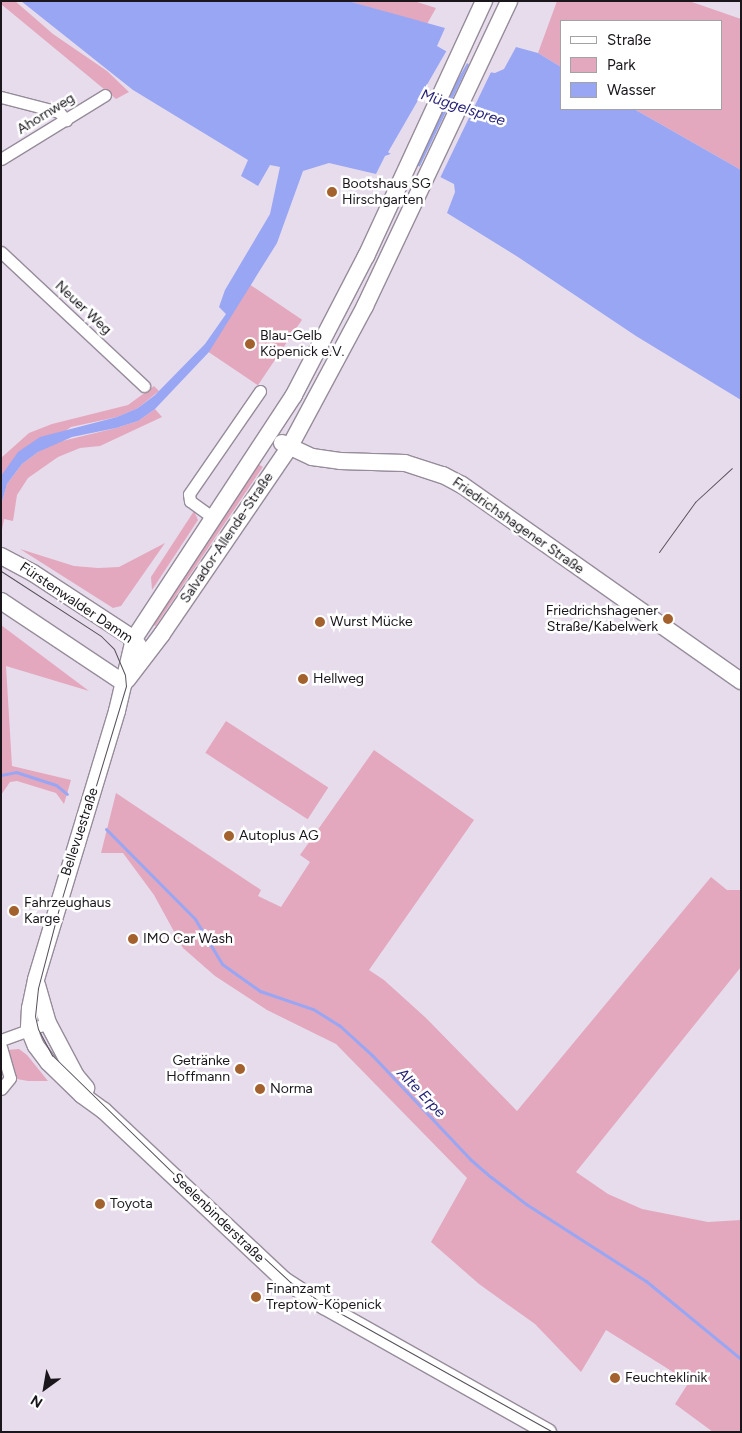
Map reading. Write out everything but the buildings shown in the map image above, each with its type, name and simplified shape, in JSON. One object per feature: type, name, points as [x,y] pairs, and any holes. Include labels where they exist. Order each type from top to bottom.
[{"type":"main road","name":"Salvador-Allende-Straße","points":[[124,683],[145,657],[289,448],[365,306],[509,1]]},
{"type":"main road","name":"Salvador-Allende-Straße","points":[[124,683],[134,639],[212,517],[269,435],[294,395],[343,304],[482,7]]},
{"type":"main road","name":"Friedrichshagener Straße","points":[[269,435],[289,448],[312,457],[331,460],[405,463],[443,475],[462,485],[741,681]]},
{"type":"main road","name":"Fürstenwalder Damm","points":[[1,556],[33,573],[134,639],[145,657]]},
{"type":"main road","points":[[1,600],[124,683]]},
{"type":"main road","name":"Bellevuestraße","points":[[36,980],[124,683]]},
{"type":"main road","points":[[29,1029],[30,1008],[36,980]]},
{"type":"main road","name":"Seelenbinderstraße","points":[[36,980],[48,1023],[76,1076],[104,1111]]},
{"type":"main road","name":"Seelenbinderstraße","points":[[29,1029],[36,1046],[48,1062],[82,1095],[104,1111],[266,1264],[299,1291],[548,1432]]},
{"type":"street","name":"Ahornweg","points":[[1,159],[106,94]]},
{"type":"street","points":[[1,97],[59,112],[66,120]]},
{"type":"street","name":"Neuer Weg","points":[[1,252],[144,386]]},
{"type":"street","name":"Salvador-Allende-Straße","points":[[212,517],[190,500],[189,494],[260,391]]},
{"type":"street","points":[[1,1040],[48,1023]]},
{"type":"street","points":[[1,1047],[10,1078],[1,1089]]},
{"type":"green space","points":[[1,1],[15,1],[53,34],[107,71],[129,92],[116,99],[1,4]]},
{"type":"green space","points":[[348,1],[414,1],[436,8],[427,24]]},
{"type":"green space","points":[[557,1],[689,1],[741,19],[741,170],[636,110],[722,110],[722,20],[560,20],[560,66],[538,53]]},
{"type":"green space","name":"Blau-Gelb Köpenick e.V.","points":[[249,284],[302,320],[258,385],[205,349]]},
{"type":"green space","points":[[154,386],[159,391],[138,408],[117,417],[71,427],[1,476],[1,458],[29,433],[52,424],[128,405]]},
{"type":"green space","points":[[155,409],[162,417],[100,446],[80,448],[58,457],[28,478],[17,495],[13,521],[4,519],[1,535],[1,505],[7,484],[22,464],[54,443],[138,421]]},
{"type":"green space","points":[[257,463],[263,467],[155,626],[150,622]]},
{"type":"green space","points":[[194,511],[198,520],[152,590],[151,577]]},
{"type":"green space","points":[[165,543],[121,606],[113,608],[20,549],[74,566],[98,568],[119,567]]},
{"type":"green space","points":[[1,625],[89,691],[6,666],[12,766],[71,780],[64,804],[56,793],[17,781],[10,782],[1,795]]},
{"type":"green space","points":[[226,721],[328,787],[308,819],[205,753]]},
{"type":"green space","points":[[374,750],[474,820],[369,970],[384,980],[426,1018],[517,1111],[711,877],[727,890],[741,890],[741,967],[576,1172],[608,1194],[642,1209],[708,1222],[741,1220],[741,1432],[713,1432],[675,1404],[689,1382],[606,1330],[581,1372],[535,1324],[479,1284],[431,1242],[467,1178],[336,1044],[267,1010],[215,976],[183,948],[154,895],[123,853],[101,853],[116,793],[261,890],[258,896],[281,907],[310,862],[300,855]]},
{"type":"green space","points":[[19,1049],[27,1055],[48,1081],[17,1079],[7,1050]]},
{"type":"water","name":"Müggelspree","points":[[21,1],[348,1],[445,28],[437,46],[472,66],[485,79],[489,72],[495,73],[504,69],[516,47],[538,53],[560,66],[560,110],[636,110],[741,170],[741,400],[636,336],[518,257],[447,213],[455,192],[454,184],[393,153],[385,156],[376,174],[329,163],[303,171],[277,243],[209,352],[155,409],[138,421],[116,428],[72,437],[38,452],[22,464],[7,484],[1,505],[1,476],[18,452],[40,437],[117,417],[138,408],[155,395],[205,344],[226,314],[219,307],[225,290],[270,214],[280,167],[270,165],[258,186],[241,176],[248,160],[133,90]]},
{"type":"pier","points":[[447,50],[468,62],[409,164],[388,152]]},
{"type":"pier","points":[[470,62],[473,64],[472,71],[484,76],[487,70],[492,70],[440,178],[419,168]]},
{"type":"waterway","name":"Alte Erpe","points":[[1,775],[16,772],[56,785],[67,794]]},
{"type":"waterway","name":"Alte Erpe","points":[[106,829],[195,919],[222,964],[260,991],[313,1009],[339,1025],[372,1055],[470,1159],[491,1177],[526,1204],[646,1281],[741,1359]]},
{"type":"tram line","points":[[659,552],[695,502],[732,468]]},
{"type":"tram line","points":[[1,571],[101,636],[114,649],[125,675],[126,686],[59,908],[38,988],[35,1016],[38,1029],[52,1055],[181,1181],[290,1282],[322,1303],[553,1432]]},
{"type":"place","name":"Bootshaus SG Hirschgarten","points":[[332,192]]},
{"type":"place","name":"Blau-Gelb Köpenick e.V.","points":[[250,344]]},
{"type":"place","name":"Friedrichshagener Straße/Kabelwerk","points":[[668,619]]},
{"type":"place","name":"Wurst Mücke","points":[[320,622]]},
{"type":"place","name":"Hellweg","points":[[303,679]]},
{"type":"place","name":"Autoplus AG","points":[[229,836]]},
{"type":"place","name":"Fahrzeughaus Karge","points":[[14,911]]},
{"type":"place","name":"IMO Car Wash","points":[[133,939]]},
{"type":"place","name":"Getränke Hoffmann","points":[[240,1069]]},
{"type":"place","name":"Norma","points":[[260,1089]]},
{"type":"place","name":"Toyota","points":[[100,1204]]},
{"type":"place","name":"Finanzamt Treptow-Köpenick","points":[[256,1297]]},
{"type":"place","name":"Feuchteklinik","points":[[615,1378]]}]
